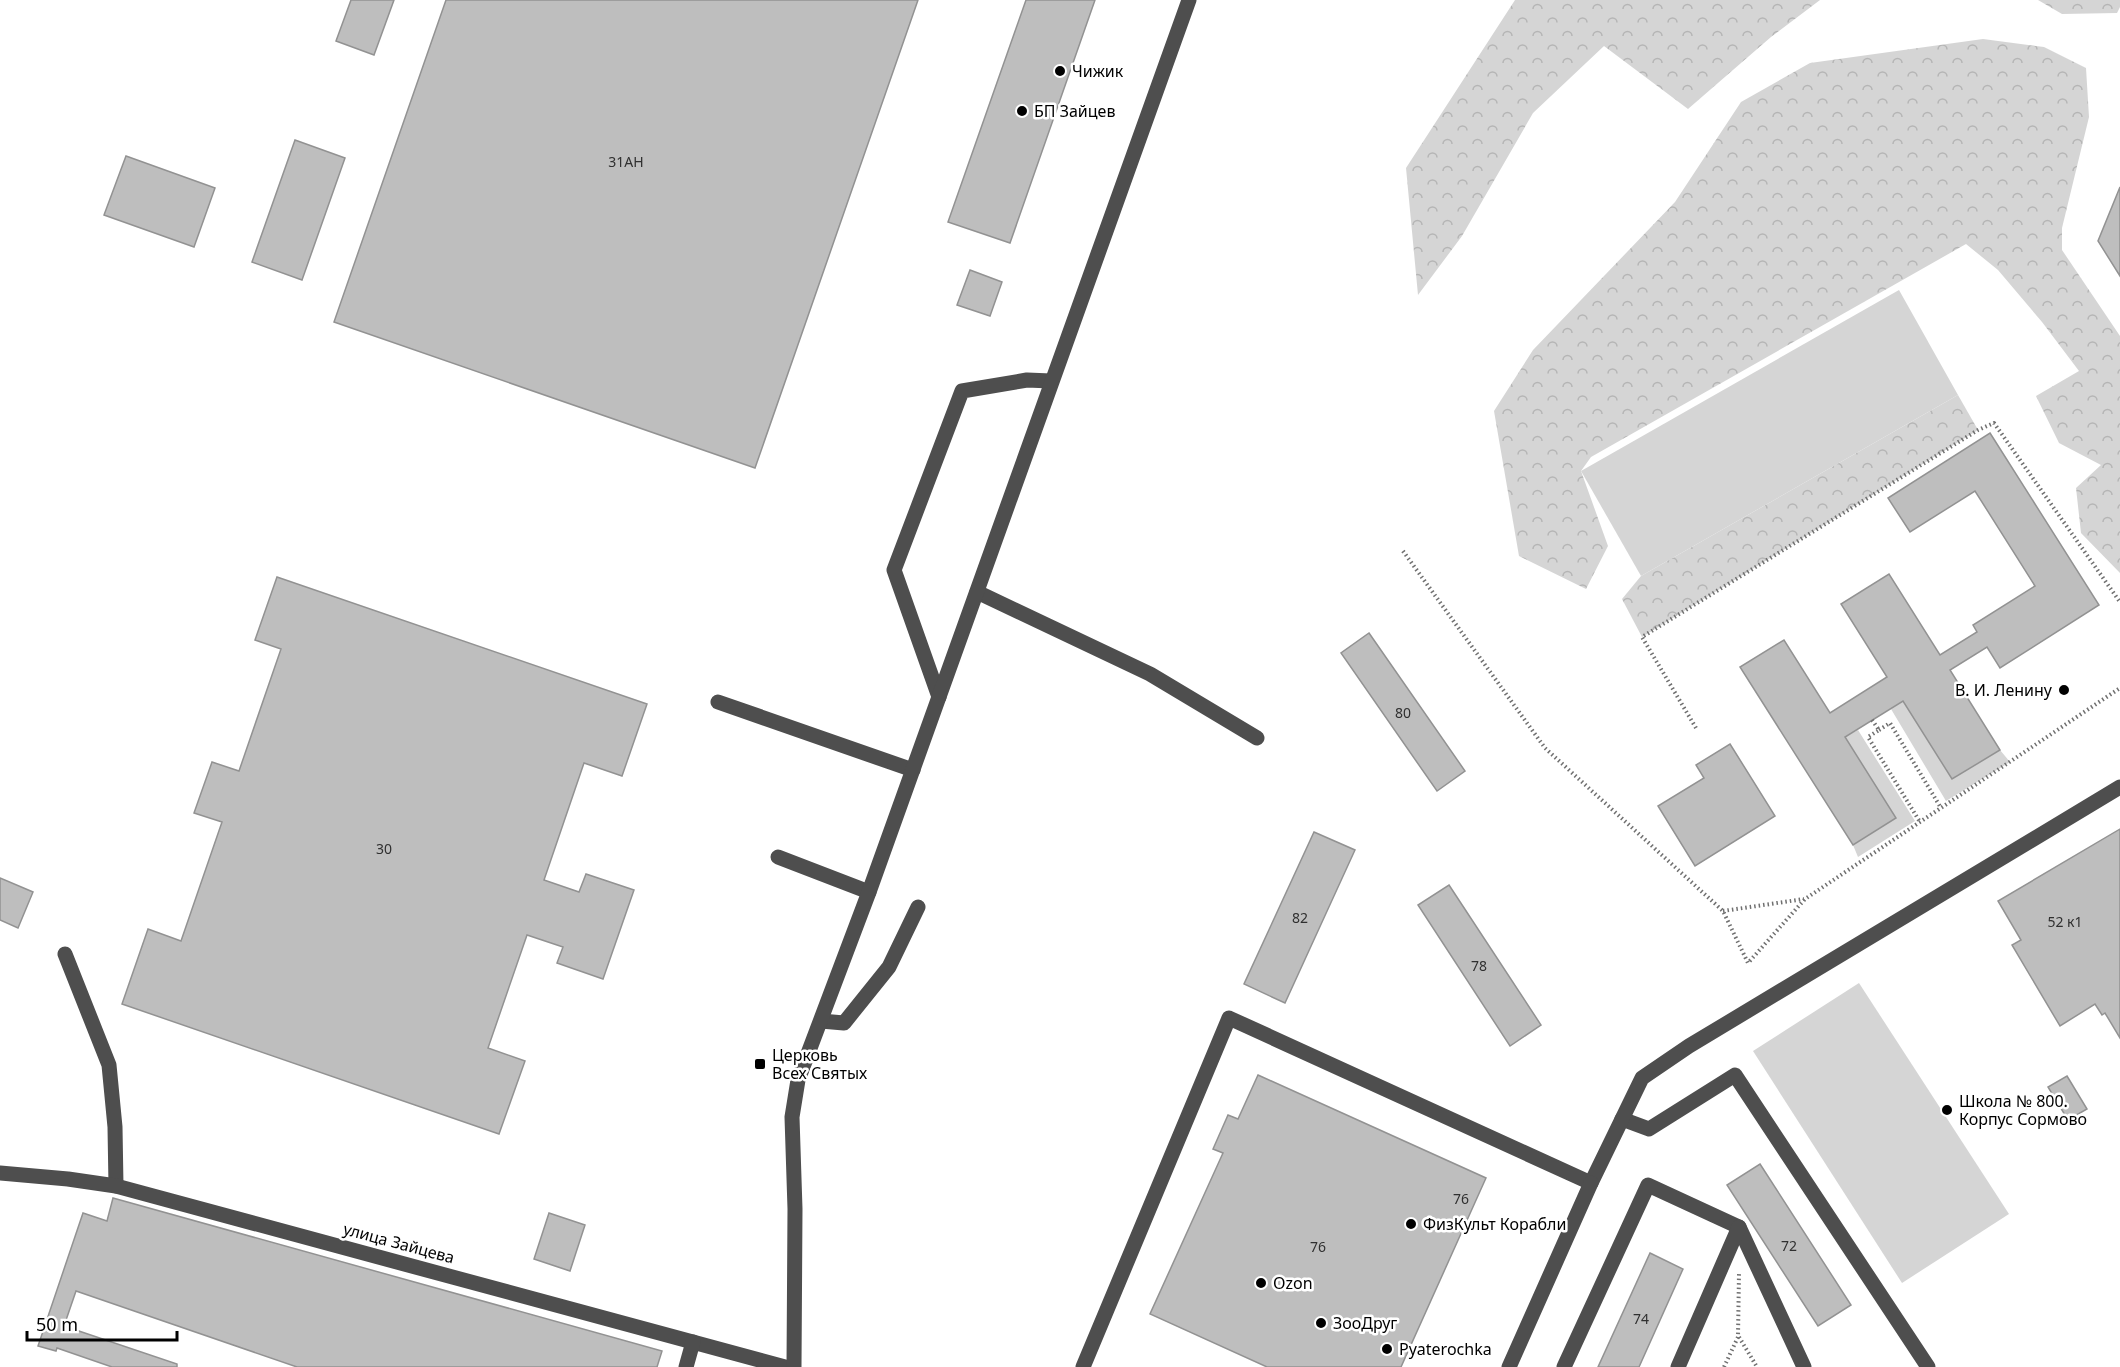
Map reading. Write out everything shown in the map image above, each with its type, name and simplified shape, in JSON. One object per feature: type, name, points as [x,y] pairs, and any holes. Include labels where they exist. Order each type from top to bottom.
[{"type":"street","points":[[794,1367],[795,1209],[792,1117],[798,1080],[869,892],[1189,0]]},
{"type":"street","points":[[939,698],[894,570],[962,391],[1027,380],[1051,381]]},
{"type":"street","points":[[977,591],[1150,675],[1257,738]]},
{"type":"street","points":[[718,702],[913,770]]},
{"type":"street","points":[[1509,1367],[1591,1183],[1642,1078],[2120,787]]},
{"type":"street","points":[[778,857],[869,892]]},
{"type":"street","points":[[821,1021],[844,1023],[889,967],[918,907]]},
{"type":"street","points":[[65,954],[109,1065],[115,1127],[116,1186]]},
{"type":"street","points":[[1083,1367],[1229,1018],[1591,1183]]},
{"type":"street","points":[[1622,1119],[1649,1129],[1735,1075],[1928,1367]]},
{"type":"street","name":"улица Зайцева","points":[[0,1173],[116,1186],[785,1367]]},
{"type":"street","points":[[1564,1367],[1648,1185],[1739,1227],[1804,1367]]},
{"type":"street","points":[[1678,1367],[1739,1227]]},
{"type":"street","points":[[686,1367],[693,1342]]},
{"type":"path","points":[[1696,728],[1642,637],[1978,430],[1994,423],[2120,602]]},
{"type":"path","points":[[1403,551],[1545,748],[1723,911],[1748,963],[1805,899],[2120,688]]},
{"type":"path","points":[[1872,720],[1879,730]]},
{"type":"path","points":[[1920,822],[1868,737],[1890,723],[1941,808]]},
{"type":"path","points":[[1723,911],[1805,899]]},
{"type":"path","points":[[1724,1367],[1738,1337],[1739,1271]]},
{"type":"path","points":[[1738,1337],[1757,1367]]},
{"type":"green space","points":[[1515,0],[1820,0],[1771,37],[1688,109],[1604,46],[1533,113],[1462,236],[1418,295],[1406,168]]},
{"type":"green space","points":[[2038,0],[2120,0],[2120,7],[2117,13],[2062,14]]},
{"type":"green space","points":[[1983,39],[2044,47],[2086,68],[2089,117],[2062,228],[2062,250],[2120,336],[2120,573],[2081,533],[2076,488],[2101,465],[2059,443],[2036,396],[2079,371],[1998,270],[1966,244],[1591,457],[1581,471],[1608,546],[1586,589],[1519,556],[1494,411],[1533,350],[1675,202],[1741,102],[1810,63]]},
{"type":"green space","points":[[1899,290],[1958,395],[1641,576],[1581,471]]},
{"type":"green space","points":[[1958,395],[1978,430],[1642,637],[1622,599],[1641,576]]},
{"type":"green space","points":[[1903,701],[1952,779],[2000,750],[2010,762],[1946,801],[1891,709]]},
{"type":"green space","points":[[1858,730],[1915,821],[1858,857],[1853,845],[1896,818],[1845,737]]},
{"type":"green space","points":[[1859,983],[2009,1214],[1902,1283],[1753,1051]]},
{"type":"building","points":[[351,0],[394,0],[374,55],[336,41]]},
{"type":"building","points":[[446,0],[918,0],[755,468],[334,322]]},
{"type":"building","name":"БП Зайцев","points":[[1026,0],[1095,0],[1010,243],[948,222]]},
{"type":"building","points":[[295,140],[345,158],[302,280],[252,262]]},
{"type":"building","points":[[126,156],[215,188],[194,247],[104,215]]},
{"type":"building","points":[[2120,187],[2120,276],[2098,241]]},
{"type":"building","points":[[970,270],[1002,282],[990,316],[957,305]]},
{"type":"building","points":[[1990,433],[2099,605],[2000,668],[1987,647],[1950,670],[2000,750],[1952,779],[1903,701],[1845,737],[1896,818],[1853,845],[1740,667],[1784,640],[1830,713],[1887,677],[1841,604],[1889,574],[1940,655],[1977,632],[1973,625],[2035,586],[1975,491],[1910,532],[1888,498]]},
{"type":"building","points":[[277,577],[647,704],[622,776],[584,763],[544,880],[579,892],[586,874],[634,890],[603,979],[557,963],[563,947],[527,935],[488,1048],[525,1061],[499,1134],[122,1004],[148,929],[181,941],[222,822],[194,813],[212,762],[239,771],[281,649],[255,640]]},
{"type":"building","points":[[1369,633],[1465,771],[1437,791],[1341,653]]},
{"type":"building","points":[[1730,744],[1775,816],[1695,866],[1658,806],[1704,778],[1696,765]]},
{"type":"building","points":[[2120,829],[2120,1038],[2105,1013],[2102,1015],[2095,1004],[2060,1026],[2012,945],[2021,940],[1998,901]]},
{"type":"building","points":[[1314,832],[1355,850],[1285,1003],[1244,984]]},
{"type":"building","points":[[0,878],[33,892],[18,928],[0,920]]},
{"type":"building","points":[[1449,885],[1541,1025],[1510,1046],[1418,905]]},
{"type":"building","points":[[1258,1075],[1486,1178],[1401,1367],[1267,1367],[1150,1314],[1223,1153],[1213,1149],[1228,1115],[1238,1119]]},
{"type":"building","points":[[2067,1076],[2087,1109],[2068,1120],[2048,1087]]},
{"type":"building","points":[[1760,1164],[1851,1305],[1818,1326],[1727,1185]]},
{"type":"building","points":[[113,1198],[662,1351],[657,1367],[297,1367],[76,1291],[64,1326],[177,1364],[177,1367],[112,1367],[57,1348],[56,1351],[38,1346],[83,1213],[107,1221]]},
{"type":"building","points":[[549,1213],[585,1225],[570,1271],[534,1259]]},
{"type":"building","points":[[1650,1253],[1683,1269],[1639,1367],[1598,1367]]},
{"type":"place","name":"Чижик","points":[[1060,71]]},
{"type":"place","name":"БП Зайцев","points":[[1022,111]]},
{"type":"place","name":"В. И. Ленину","points":[[2064,690]]},
{"type":"place","name":"Церковь Всех Святых","points":[[760,1064]]},
{"type":"place","name":"Школа № 800. Корпус Сормово","points":[[1947,1110]]},
{"type":"place","name":"ФизКульт Корабли","points":[[1411,1224]]},
{"type":"place","name":"Ozon","points":[[1261,1283]]},
{"type":"place","name":"ЗооДруг","points":[[1321,1323]]},
{"type":"place","name":"Pyaterochka","points":[[1387,1349]]}]
